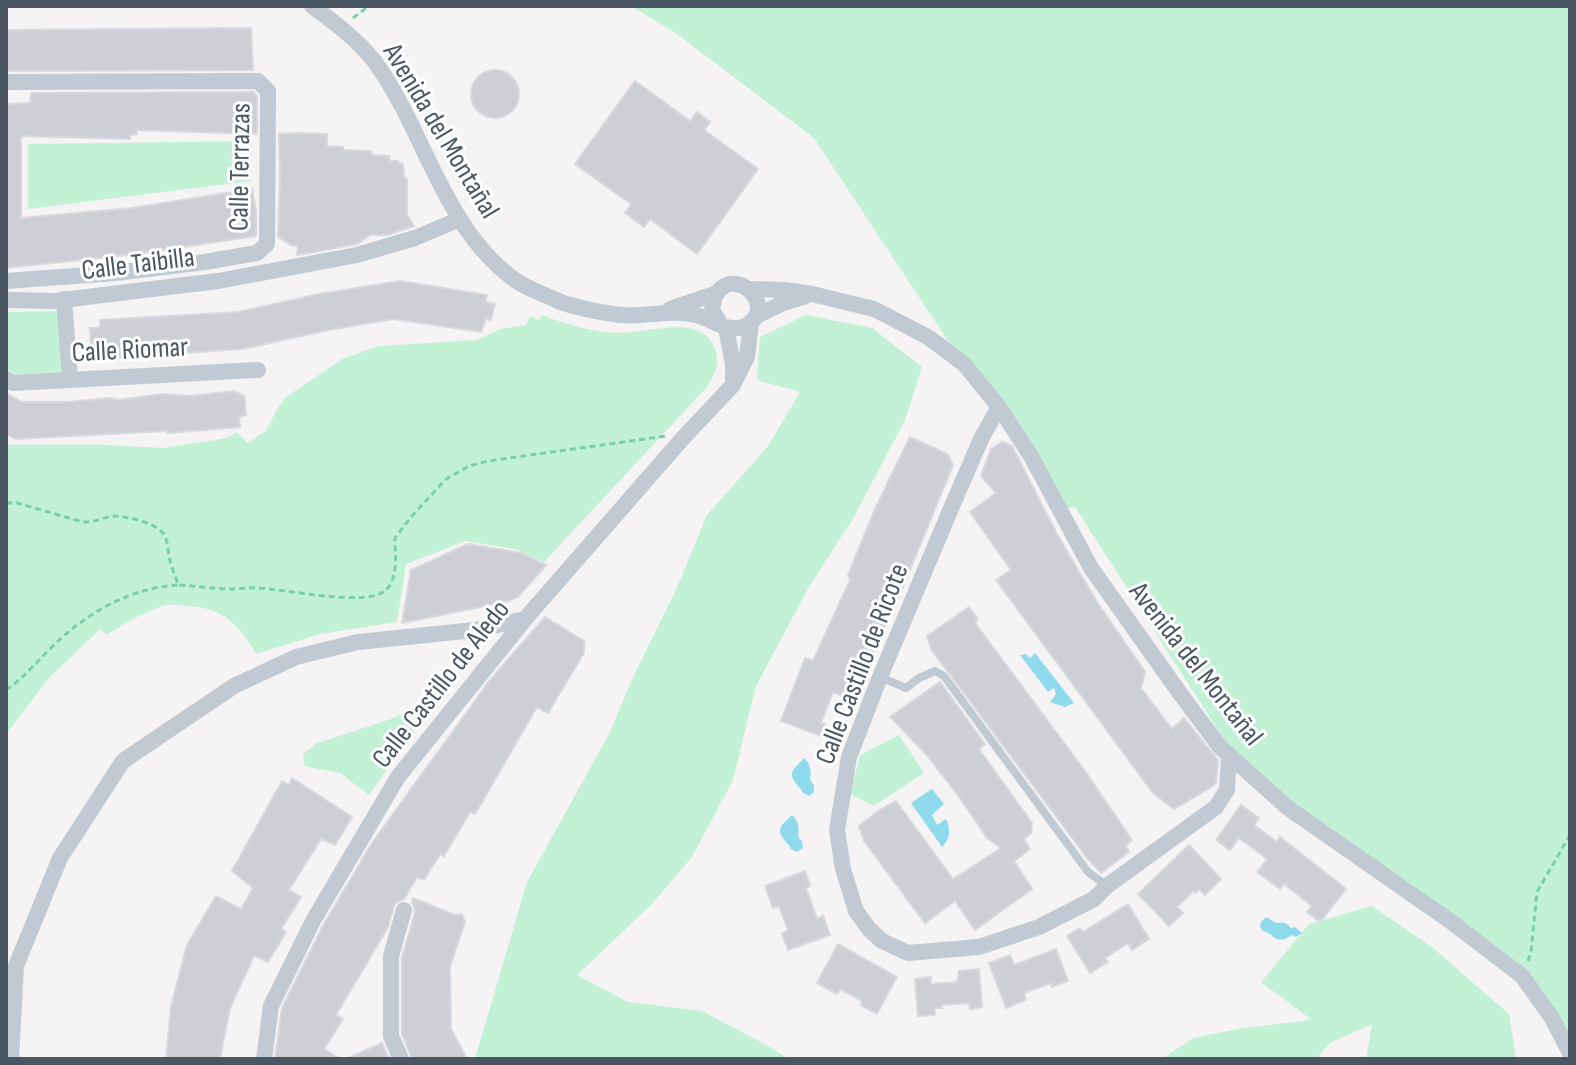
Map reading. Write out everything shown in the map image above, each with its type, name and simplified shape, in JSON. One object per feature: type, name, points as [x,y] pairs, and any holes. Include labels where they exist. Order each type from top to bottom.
[{"type":"street","name":"Avenida del Montañal","points":[[312,6],[341,27],[374,61],[414,127],[460,219],[486,254],[516,281],[566,304],[623,315],[695,315],[724,326]]},
{"type":"street","name":"Calle Terrazas","points":[[6,82],[258,81],[268,91],[267,244],[257,253],[115,273],[6,281]]},
{"type":"street","name":"Calle Taibilla","points":[[6,300],[64,299],[218,281],[357,255],[415,238],[460,219]]},
{"type":"street","points":[[733,385],[733,364],[724,326],[712,310],[717,293],[726,286],[738,284],[749,289],[758,306],[753,320]]},
{"type":"street","name":"Avenida del Montañal","points":[[749,289],[812,294],[874,309],[928,337],[964,364],[999,407],[1031,456],[1091,568],[1220,747],[1288,808],[1450,921],[1522,976],[1552,1018],[1570,1053]]},
{"type":"street","name":"Avenida del Montañal","points":[[661,313],[717,293]]},
{"type":"street","points":[[724,326],[739,329],[783,303],[812,294]]},
{"type":"street","points":[[64,299],[70,379]]},
{"type":"street","name":"Calle Castillo de Aledo","points":[[264,1059],[271,1006],[314,919],[398,777],[525,619],[733,385],[747,357],[753,320]]},
{"type":"street","name":"Calle Riomar","points":[[6,379],[13,383],[258,370]]},
{"type":"street","name":"Calle Castillo de Ricote","points":[[999,407],[958,492],[849,757],[837,830],[843,869],[856,911],[882,941],[908,953],[979,947],[1039,927],[1094,899],[1107,886],[1216,807],[1227,790],[1229,755]]},
{"type":"street","points":[[11,1059],[16,966],[60,858],[123,761],[234,686],[296,657],[358,642],[475,630],[525,619]]},
{"type":"street","points":[[401,1059],[391,1036],[391,956],[404,910]]},
{"type":"lane","points":[[880,677],[906,688],[935,671],[944,676],[1088,872],[1107,886]]},
{"type":"path","points":[[341,27],[369,6]]},
{"type":"path","points":[[6,690],[73,629],[104,608],[142,590],[178,585],[263,588],[341,597],[359,597],[385,591],[392,580],[397,534],[438,487],[461,469],[488,461],[661,435],[683,438]]},
{"type":"path","points":[[6,503],[17,503],[83,522],[122,517],[154,526],[165,536],[178,585]]},
{"type":"path","points":[[1522,976],[1531,952],[1537,892],[1570,835]]},
{"type":"green space","points":[[631,6],[1570,6],[1570,1053],[1522,976],[1250,780],[1075,507],[1059,509],[814,138],[677,34]]},
{"type":"green space","points":[[252,141],[251,181],[28,209],[28,144]]},
{"type":"green space","points":[[63,311],[65,376],[19,376],[6,369],[6,312]]},
{"type":"green space","points":[[542,315],[577,327],[614,333],[671,328],[698,331],[708,337],[717,360],[714,375],[705,389],[544,562],[515,549],[465,541],[406,564],[397,622],[320,634],[256,654],[236,626],[220,614],[200,607],[162,606],[106,635],[100,629],[48,679],[6,734],[6,445],[163,448],[221,439],[237,432],[247,443],[266,431],[286,397],[342,359],[379,346],[477,340],[500,329],[526,325],[530,316],[539,320]]},
{"type":"green space","points":[[806,315],[872,328],[922,367],[905,420],[854,517],[809,587],[756,686],[733,780],[692,857],[652,904],[577,975],[628,1002],[702,1011],[788,1059],[475,1059],[527,882],[609,734],[707,515],[768,446],[800,392],[757,380],[760,337]]},
{"type":"green space","points":[[445,677],[452,677],[369,795],[340,773],[304,766],[303,754],[315,744],[391,719],[423,704]]},
{"type":"green space","points":[[899,735],[924,773],[874,806],[850,794],[860,755]]},
{"type":"green space","points":[[1372,906],[1433,948],[1509,1014],[1516,1059],[1366,1059],[1372,1024],[1330,1043],[1316,1059],[1162,1059],[1193,1038],[1243,1028],[1312,1020],[1261,982],[1309,924]]},
{"type":"water","points":[[1035,653],[1074,703],[1065,707],[1050,702],[1056,694],[1054,688],[1048,692],[1020,655],[1026,654],[1030,658]]},
{"type":"water","points":[[804,758],[814,785],[814,792],[809,796],[802,792],[792,775]]},
{"type":"water","points":[[932,789],[944,804],[932,815],[937,825],[946,819],[949,827],[948,838],[942,847],[911,803]]},
{"type":"water","points":[[792,815],[799,828],[798,837],[803,848],[797,852],[791,849],[780,831]]},
{"type":"water","points":[[1266,917],[1276,923],[1295,927],[1302,933],[1296,937],[1276,939],[1260,927]]},
{"type":"building","points":[[251,28],[253,70],[6,71],[6,30]]},
{"type":"building","points":[[495,70],[512,77],[519,94],[512,111],[495,118],[478,111],[471,94],[478,77]]},
{"type":"building","points":[[635,81],[690,121],[697,112],[710,122],[704,130],[758,169],[697,254],[650,219],[644,227],[625,213],[631,204],[575,164]]},
{"type":"building","points":[[253,92],[257,96],[257,134],[137,130],[137,134],[130,135],[130,139],[21,136],[21,218],[132,208],[252,189],[256,236],[137,254],[6,268],[6,104],[30,103],[31,93]]},
{"type":"building","points":[[279,134],[327,134],[327,146],[371,151],[372,155],[389,156],[390,161],[403,164],[407,179],[407,215],[414,226],[387,235],[370,235],[357,244],[297,255],[298,246],[278,237]]},
{"type":"building","points":[[400,281],[487,295],[485,302],[495,304],[491,320],[486,319],[481,332],[393,319],[242,349],[98,359],[98,345],[91,346],[90,328],[100,328],[100,320],[238,312],[319,294]]},
{"type":"building","points":[[234,391],[244,396],[246,415],[239,417],[240,427],[16,439],[6,434],[6,393],[22,402],[68,402]]},
{"type":"building","points":[[910,437],[947,454],[953,465],[898,599],[883,603],[889,617],[863,674],[852,670],[843,696],[833,692],[821,723],[825,724],[821,736],[781,721],[805,658],[813,661],[850,580],[848,575],[875,509]]},
{"type":"building","points":[[1002,442],[1012,446],[1057,534],[1097,602],[1145,672],[1141,688],[1172,729],[1184,718],[1218,760],[1216,783],[1174,809],[1153,793],[996,580],[1011,570],[970,512],[996,493],[981,476],[991,449]]},
{"type":"building","points":[[468,544],[521,553],[546,565],[518,597],[402,623],[411,570]]},
{"type":"building","points":[[969,607],[978,619],[975,623],[1132,840],[1126,845],[1129,852],[1101,873],[931,649],[927,636]]},
{"type":"building","points":[[545,617],[584,641],[584,653],[548,713],[537,707],[475,814],[470,812],[444,856],[440,854],[424,880],[417,877],[404,899],[394,906],[388,927],[336,1015],[343,1019],[324,1049],[341,1059],[275,1059],[282,1008],[324,924],[372,843],[490,680]]},
{"type":"building","points":[[940,682],[985,744],[979,749],[1032,823],[1031,833],[1024,839],[1030,849],[1014,861],[1032,889],[975,930],[955,901],[925,923],[864,841],[859,826],[896,801],[953,879],[1001,848],[987,838],[926,754],[890,717]]},
{"type":"building","points":[[292,778],[352,817],[335,845],[321,839],[289,890],[301,897],[281,929],[286,932],[268,962],[254,956],[230,1008],[220,1059],[166,1059],[171,1007],[187,945],[216,896],[241,909],[253,888],[232,871],[282,781],[289,785]]},
{"type":"building","points":[[1241,805],[1259,818],[1254,825],[1277,842],[1280,837],[1346,889],[1320,922],[1307,912],[1312,906],[1284,884],[1280,889],[1257,872],[1267,860],[1262,855],[1239,838],[1230,850],[1216,840]]},
{"type":"building","points":[[1189,845],[1221,879],[1205,895],[1199,889],[1196,893],[1194,891],[1177,907],[1183,913],[1169,926],[1138,894]]},
{"type":"building","points":[[805,871],[810,886],[806,888],[817,919],[823,916],[830,935],[788,950],[782,934],[788,930],[779,906],[773,908],[765,886]]},
{"type":"building","points":[[413,898],[455,915],[462,914],[465,922],[450,966],[451,1029],[467,1059],[412,1059],[402,1034],[402,958],[415,913]]},
{"type":"building","points":[[1128,904],[1149,939],[1132,950],[1128,943],[1105,958],[1108,962],[1090,973],[1067,936],[1080,928],[1083,932]]},
{"type":"building","points":[[838,944],[897,977],[877,1014],[840,989],[837,994],[817,983]]},
{"type":"building","points":[[1056,949],[1068,981],[1052,987],[1051,983],[1024,993],[1026,1000],[1006,1008],[989,963],[1010,955],[1014,965]]},
{"type":"building","points":[[979,969],[982,1007],[970,1009],[969,1003],[942,1005],[942,1008],[934,1008],[935,1015],[918,1016],[915,979],[931,977],[931,984],[957,982],[959,971]]},
{"type":"building","points":[[382,1043],[389,1059],[346,1059]]}]
